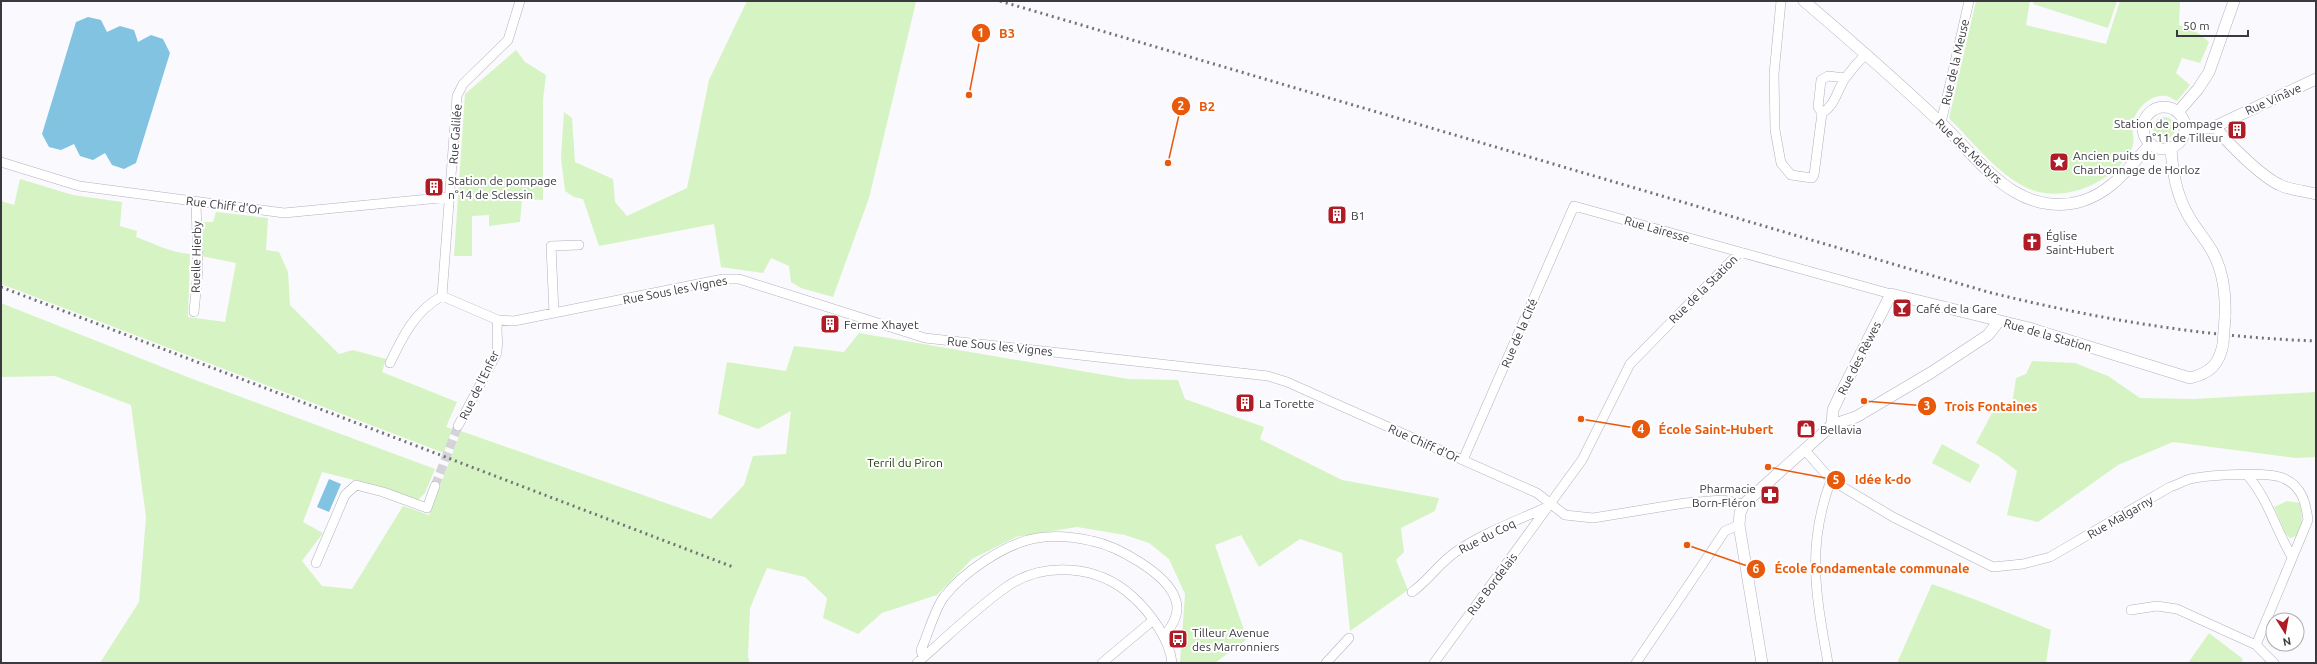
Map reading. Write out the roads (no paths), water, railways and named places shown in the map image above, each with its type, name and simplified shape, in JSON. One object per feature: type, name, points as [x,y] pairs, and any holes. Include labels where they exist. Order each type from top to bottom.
[{"type":"street","name":"Rue Galilée","points":[[442,296],[457,96],[463,84],[508,40],[520,1]]},
{"type":"street","points":[[1781,1],[1774,74],[1775,130],[1781,163],[1791,175],[1812,178],[1814,175],[1822,113],[1818,107],[1821,80],[1828,76],[1845,78]]},
{"type":"street","name":"Rue des Martyrs","points":[[1804,1],[1941,123],[2013,192],[2026,198],[2052,204],[2082,201],[2097,195],[2117,182],[2151,144]]},
{"type":"street","name":"Rue de la Meuse","points":[[1941,123],[1969,1]]},
{"type":"street","points":[[2178,112],[2198,89],[2209,72],[2234,1]]},
{"type":"street","points":[[1822,113],[1828,109],[1840,92],[1845,78],[1864,55]]},
{"type":"street","name":"Rue Vinâve","points":[[2185,128],[2203,129],[2215,126],[2316,79]]},
{"type":"street","points":[[2163,107],[2178,112],[2184,122],[2185,128],[2182,139],[2171,148],[2162,148],[2151,144],[2147,139],[2143,127],[2147,116],[2152,111],[2163,107]]},
{"type":"street","points":[[2215,126],[2227,141],[2271,180],[2285,187],[2316,194]]},
{"type":"street","name":"Rue de la Station","points":[[1550,506],[1582,460],[1630,364],[1740,252],[1891,294],[2029,328],[2190,378],[2204,375],[2216,365],[2223,344],[2225,291],[2221,272],[2210,248],[2186,212],[2177,189],[2172,166],[2171,148]]},
{"type":"street","name":"Rue Chiff d'Or","points":[[1,162],[79,186],[284,213],[450,197]]},
{"type":"street","name":"Ruelle Hierby","points":[[194,312],[198,270],[196,202]]},
{"type":"street","name":"Rue Lairesse","points":[[1574,206],[1740,252]]},
{"type":"street","name":"Rue de la Cité","points":[[1463,460],[1574,206]]},
{"type":"street","points":[[554,313],[551,246],[579,245]]},
{"type":"street","name":"Rue Sous les Vignes","points":[[442,296],[498,320],[514,321],[723,279],[739,279],[925,338],[1099,357]]},
{"type":"street","name":"Rue des Rèwes","points":[[1832,425],[1833,410],[1891,294]]},
{"type":"street","points":[[390,363],[416,316],[431,302],[442,296]]},
{"type":"street","name":"Rue de l'Enfer","points":[[458,426],[496,355],[498,348],[496,329],[498,320]]},
{"type":"street","points":[[1762,663],[1739,525],[1740,513],[1744,504],[1832,425],[1856,417],[1926,376],[1988,335],[1999,321]]},
{"type":"street","name":"Rue Chiff d'Or","points":[[1099,357],[1268,376],[1287,382],[1537,494],[1550,506],[1565,515],[1593,518],[1685,503],[1722,500],[1744,504]]},
{"type":"street","points":[[1804,449],[1831,480],[1822,505],[1816,531],[1814,562],[1816,597],[1828,663]]},
{"type":"street","name":"Rue Malgarny","points":[[1831,480],[1893,517],[1993,567],[2023,564],[2050,558],[2170,487],[2189,480],[2271,475],[2286,479],[2299,490],[2306,502],[2308,520],[2305,531],[2292,556],[2256,645]]},
{"type":"street","points":[[2248,476],[2259,488],[2283,542],[2292,556]]},
{"type":"street","points":[[316,563],[345,495],[356,485],[383,492],[427,508],[435,486]]},
{"type":"street","name":"Rue du Coq","points":[[1412,592],[1426,582],[1438,566],[1458,551],[1550,506]]},
{"type":"street","name":"Rue Bordelais","points":[[1434,663],[1550,506]]},
{"type":"street","points":[[1636,663],[1725,532],[1739,525]]},
{"type":"street","points":[[920,661],[921,650],[943,598],[989,558],[1037,538],[1068,537],[1094,541],[1123,553],[1163,579],[1175,598],[1177,611],[1174,624],[1164,636]]},
{"type":"street","points":[[920,661],[1005,588],[1033,574],[1079,569],[1108,580],[1126,590],[1141,604],[1164,636],[1171,650],[1172,663]]},
{"type":"street","points":[[2131,610],[2157,606],[2177,609],[2256,645],[2274,663]]},
{"type":"street","points":[[1102,663],[1152,621]]},
{"type":"street","points":[[1326,663],[1349,638]]},
{"type":"water","points":[[88,17],[101,20],[107,32],[120,26],[134,30],[138,42],[151,35],[163,39],[170,53],[136,163],[124,169],[112,165],[105,153],[93,160],[80,156],[74,144],[61,150],[49,147],[42,134],[76,22]]},
{"type":"water","points":[[329,479],[341,484],[329,512],[317,507]]},
{"type":"tunnel","points":[[435,486],[458,426]]},
{"type":"railway","points":[[1000,1],[1988,292],[2029,302],[2150,325],[2191,331],[2274,339],[2316,341]]},
{"type":"railway","points":[[1,287],[733,567]]},
{"type":"place","name":"B3","points":[[969,95]]},
{"type":"place","name":"Station de pompage n°11 de Tilleur","points":[[2237,130]]},
{"type":"place","name":"Ancien puits du Charbonnage de Horloz","points":[[2059,162]]},
{"type":"place","name":"B2","points":[[1168,163]]},
{"type":"place","name":"Station de pompage n°14 de Sclessin","points":[[434,187]]},
{"type":"place","name":"B1","points":[[1337,215]]},
{"type":"place","name":"Église Saint-Hubert","points":[[2032,242]]},
{"type":"place","name":"Café de la Gare","points":[[1902,308]]},
{"type":"place","name":"Ferme Xhayet","points":[[830,324]]},
{"type":"place","name":"Trois Fontaines","points":[[1864,401]]},
{"type":"place","name":"La Torette","points":[[1245,403]]},
{"type":"place","name":"École Saint-Hubert","points":[[1581,419]]},
{"type":"place","name":"Bellavia","points":[[1806,429]]},
{"type":"place","name":"Idée k-do","points":[[1768,467]]},
{"type":"place","name":"Pharmacie Born-Fléron","points":[[1770,495]]},
{"type":"place","name":"École fondamentale communale","points":[[1687,545]]},
{"type":"place","name":"Tilleur Avenue des Marronniers","points":[[1178,639]]},
{"type":"park label","name":"Terril du Piron","points":[[905,462]]}]
